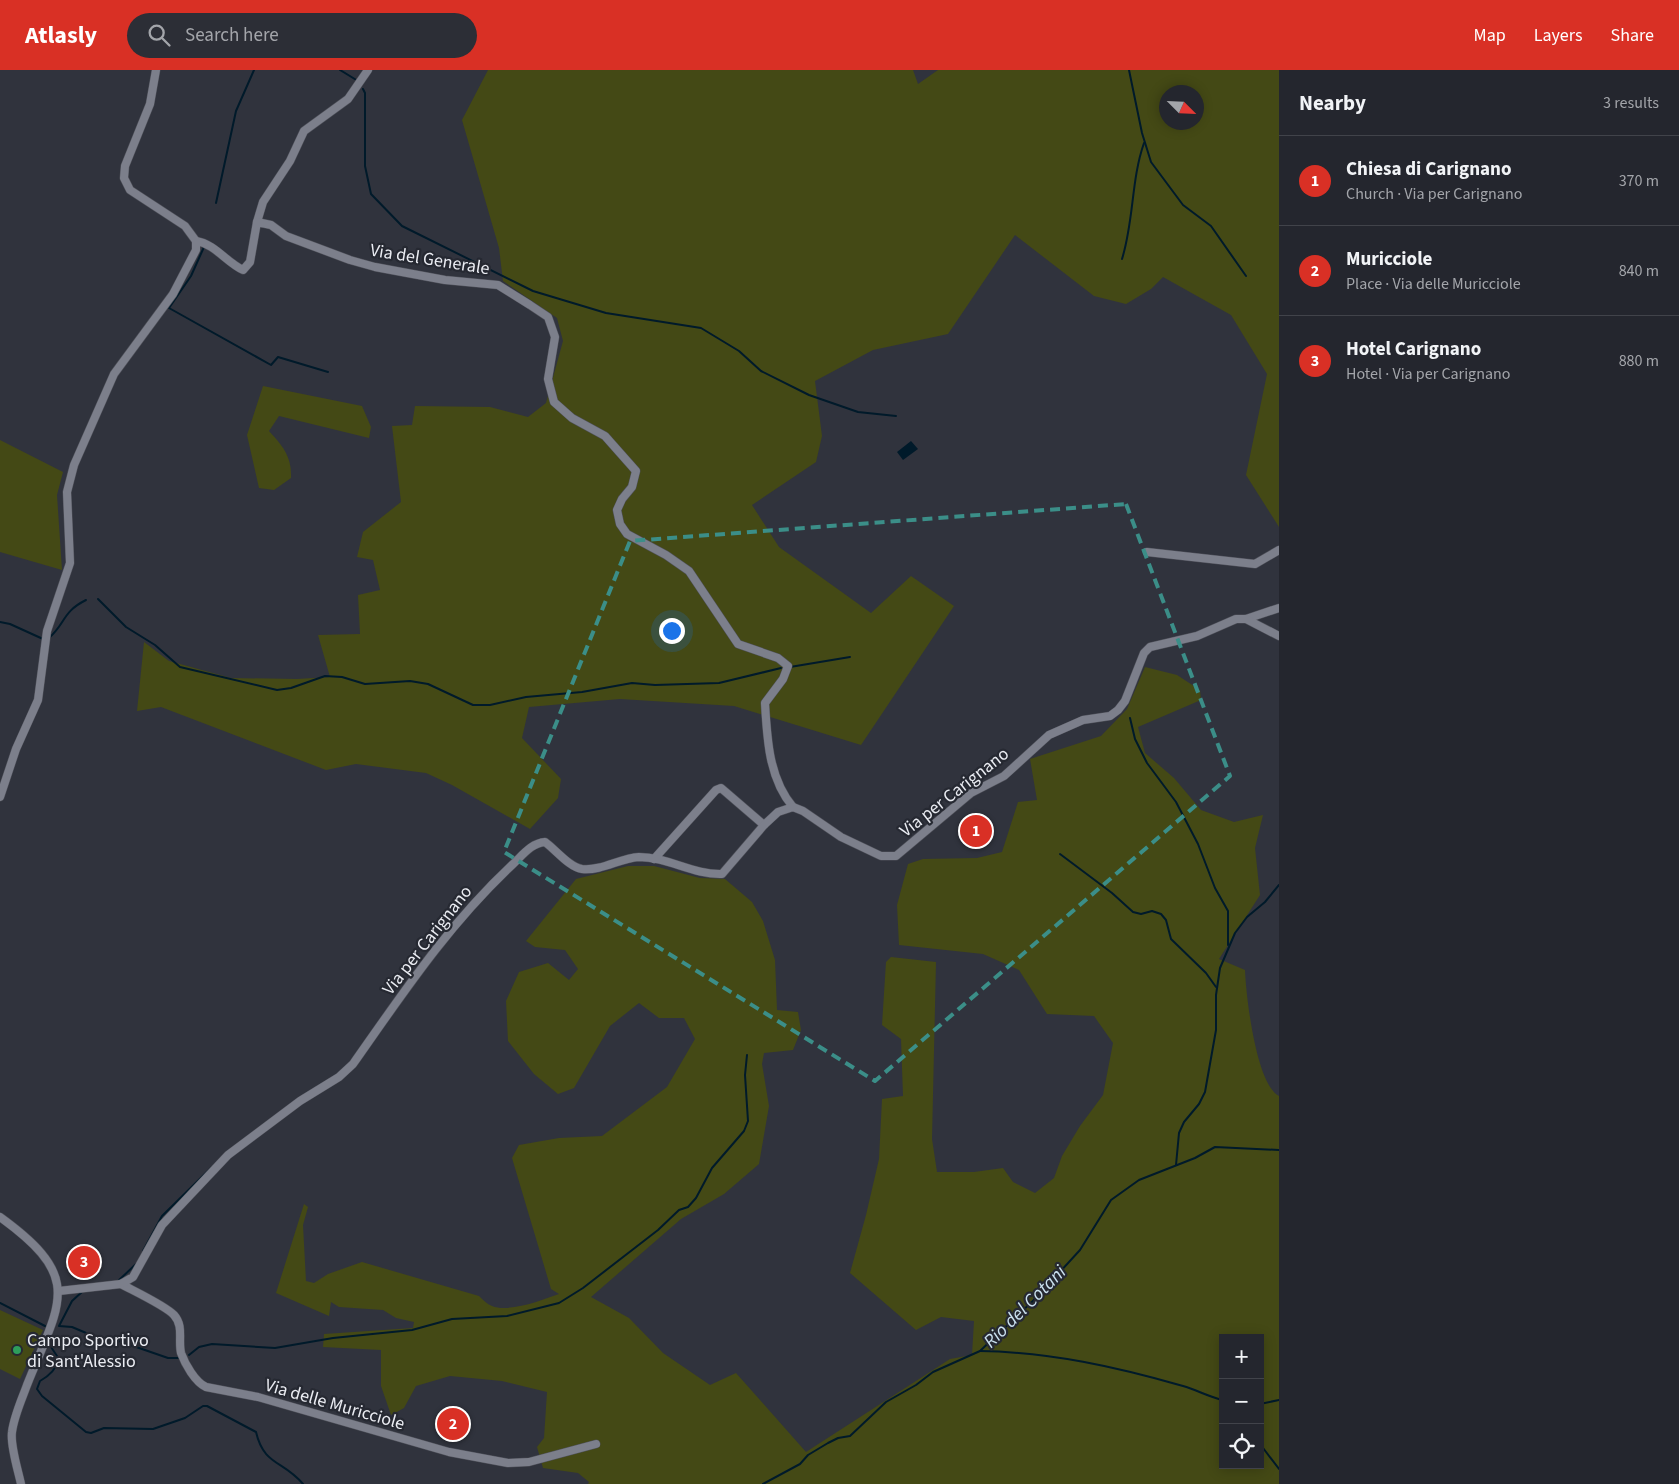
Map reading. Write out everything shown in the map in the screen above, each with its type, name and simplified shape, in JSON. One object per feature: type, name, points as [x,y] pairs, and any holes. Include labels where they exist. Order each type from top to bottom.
[{"type":"street","points":[[156,70],[150,104],[125,166],[124,178],[130,190],[185,226],[196,241],[213,248],[235,266],[243,270],[250,262],[257,222],[263,202],[290,161],[304,131],[348,100],[368,70]]},
{"type":"street","name":"Via del Generale","points":[[257,222],[270,225],[286,236],[322,250],[375,267],[445,280],[498,285],[548,318],[555,337],[548,379],[554,402],[572,418],[605,436],[636,471],[632,487],[622,499],[617,510],[620,524],[627,534],[666,555],[689,571],[738,644],[778,658],[788,666],[783,679],[765,703],[765,709],[769,756],[785,798],[793,808]]},
{"type":"street","points":[[0,797],[16,749],[38,700],[47,631],[70,563],[67,492],[74,465],[114,374],[182,281],[194,256],[196,241]]},
{"type":"street","points":[[1146,552],[1255,564],[1279,550]]},
{"type":"street","name":"Via per Carignano","points":[[121,1284],[133,1277],[162,1225],[228,1155],[300,1101],[339,1077],[353,1064],[455,923],[486,890],[534,845],[545,842],[574,866],[582,869],[603,867],[626,859],[654,859],[706,875],[722,874],[764,825],[778,812],[793,808],[803,811],[841,837],[881,856],[896,856],[971,793],[1004,776],[1049,735],[1084,720],[1110,716],[1118,710],[1135,678],[1144,653],[1150,647],[1197,636],[1236,619],[1246,619],[1279,608]]},
{"type":"street","points":[[1246,619],[1279,636]]},
{"type":"street","points":[[654,859],[716,790],[722,788],[764,825]]},
{"type":"street","points":[[0,1217],[28,1238],[45,1255],[54,1270],[59,1292],[56,1313],[20,1402],[12,1432],[20,1484]]},
{"type":"street","points":[[59,1292],[121,1284]]},
{"type":"street","name":"Via delle Muricciole","points":[[121,1284],[173,1314],[180,1323],[181,1352],[192,1372],[201,1384],[206,1387],[258,1397],[449,1452],[508,1463],[529,1462],[596,1444]]},
{"type":"highlighted area","points":[[1126,504],[1230,776],[875,1081],[504,852],[630,541]]},
{"type":"green space","points":[[488,70],[913,70],[918,84],[938,70],[1279,70],[1279,527],[1246,475],[1267,374],[1231,315],[1163,277],[1151,289],[1126,304],[1094,296],[1015,235],[948,334],[873,350],[815,381],[822,436],[816,462],[752,505],[779,547],[871,613],[911,576],[954,606],[861,745],[734,706],[620,699],[529,707],[522,738],[561,779],[558,798],[530,829],[452,785],[426,773],[356,764],[326,770],[161,707],[137,711],[144,642],[169,661],[231,678],[297,679],[330,677],[318,635],[360,634],[358,595],[380,590],[373,560],[357,557],[363,532],[401,502],[392,426],[412,425],[415,406],[490,407],[528,417],[546,403],[563,341],[557,318],[503,281],[499,248],[462,120]]},
{"type":"green space","points":[[263,386],[362,406],[371,427],[369,438],[279,416],[269,431],[286,452],[290,464],[291,478],[274,490],[259,488],[247,435]]},
{"type":"green space","points":[[0,440],[63,472],[57,495],[62,570],[0,552]]},
{"type":"green space","points":[[1145,667],[1177,675],[1200,690],[1201,700],[1138,727],[1145,753],[1174,778],[1201,810],[1234,822],[1263,815],[1255,848],[1260,895],[1219,959],[1245,970],[1247,999],[1258,1058],[1271,1088],[1279,1096],[1279,1484],[588,1484],[589,1482],[578,1473],[543,1468],[537,1447],[544,1438],[547,1392],[502,1381],[450,1376],[416,1386],[404,1408],[391,1415],[381,1386],[381,1350],[323,1347],[324,1334],[413,1328],[414,1322],[396,1318],[383,1310],[339,1307],[331,1302],[329,1316],[276,1293],[304,1204],[308,1207],[303,1225],[306,1281],[314,1283],[328,1274],[362,1262],[479,1296],[488,1304],[499,1308],[526,1305],[559,1294],[551,1289],[512,1158],[519,1145],[559,1138],[602,1136],[667,1087],[695,1039],[684,1018],[659,1018],[639,1003],[610,1026],[574,1088],[558,1094],[534,1074],[508,1041],[506,1001],[519,972],[548,963],[569,980],[578,969],[565,950],[535,947],[526,941],[576,879],[628,866],[654,866],[700,878],[725,879],[752,902],[763,921],[775,960],[777,1010],[798,1012],[801,1030],[793,1050],[764,1053],[762,1064],[769,1106],[759,1164],[724,1194],[681,1219],[591,1297],[629,1318],[663,1353],[710,1385],[736,1373],[806,1452],[950,1359],[972,1355],[974,1321],[941,1317],[916,1330],[850,1273],[879,1159],[882,1099],[903,1096],[901,1039],[882,1025],[886,962],[891,957],[936,962],[932,1139],[937,1172],[974,1172],[1003,1168],[1013,1182],[1035,1193],[1054,1178],[1062,1156],[1080,1126],[1103,1095],[1113,1043],[1094,1016],[1047,1014],[1019,970],[983,954],[899,945],[897,905],[908,864],[923,859],[977,858],[1002,852],[1018,802],[1037,800],[1030,759],[1101,736],[1127,709]]},
{"type":"green space","name":"Campo Sportivo di Sant'Alessio","points":[[0,1310],[43,1330],[20,1379],[0,1369]]},
{"type":"water","points":[[911,441],[918,449],[903,460],[897,452]]},
{"type":"waterway","points":[[216,203],[236,111],[254,70]]},
{"type":"waterway","points":[[340,70],[358,81]]},
{"type":"waterway","points":[[1129,70],[1142,133],[1151,162],[1183,205],[1211,226],[1246,276]]},
{"type":"waterway","points":[[363,89],[365,93],[365,166],[371,194],[402,226],[533,291],[606,313],[701,328],[739,351],[761,371],[809,395],[858,412],[896,416]]},
{"type":"waterway","points":[[1122,259],[1129,230],[1137,171],[1144,143]]},
{"type":"waterway","points":[[204,247],[191,276],[169,308],[271,365],[278,357],[328,372]]},
{"type":"waterway","points":[[98,599],[126,627],[155,645],[180,667],[277,690],[291,688],[325,676],[342,677],[365,684],[410,681],[428,684],[473,705],[490,705],[526,697],[582,692],[632,683],[655,685],[719,683],[781,668]]},
{"type":"waterway","points":[[49,638],[68,613],[86,600]]},
{"type":"waterway","points":[[0,622],[10,624],[43,639]]},
{"type":"waterway","points":[[790,667],[850,657]]},
{"type":"waterway","points":[[1130,718],[1135,739],[1147,763],[1176,802],[1198,844],[1215,888],[1228,911],[1228,945]]},
{"type":"waterway","points":[[1060,854],[1112,893],[1133,912],[1141,914],[1152,911],[1161,914],[1166,920],[1171,939],[1206,973],[1216,987]]},
{"type":"waterway","points":[[1176,1165],[1179,1133],[1184,1122],[1199,1104],[1205,1092],[1216,1030],[1216,995],[1220,968],[1235,933],[1247,917],[1265,902],[1279,885]]},
{"type":"waterway","points":[[189,1355],[199,1347],[212,1344],[275,1348],[333,1338],[412,1330],[452,1319],[507,1316],[559,1303],[583,1288],[658,1230],[679,1210],[688,1207],[696,1198],[712,1168],[744,1131],[748,1121],[745,1075],[747,1055]]},
{"type":"waterway","name":"Rio del Cotani","points":[[763,1484],[800,1464],[808,1455],[828,1443],[838,1438],[850,1436],[886,1402],[916,1385],[933,1372],[980,1351],[1036,1298],[1080,1250],[1111,1200],[1139,1180],[1195,1158],[1215,1147],[1279,1150]]},
{"type":"waterway","points":[[143,1251],[162,1216],[212,1167]]},
{"type":"waterway","points":[[118,1281],[136,1264]]},
{"type":"waterway","points":[[83,1291],[72,1301],[59,1326],[72,1327],[98,1338],[116,1340],[168,1358],[180,1358]]},
{"type":"waterway","name":"Rio del Cotani","points":[[0,1303],[45,1326]]},
{"type":"waterway","name":"Rio del Cotani","points":[[51,1347],[59,1359],[52,1372],[40,1381],[37,1389],[42,1396],[86,1432],[91,1433],[104,1428],[153,1429],[185,1418],[203,1406],[207,1406],[256,1432],[259,1443],[269,1457],[296,1476],[303,1484]]},
{"type":"waterway","points":[[980,1351],[1032,1354],[1083,1362],[1158,1379],[1219,1399]]},
{"type":"waterway","points":[[1264,1403],[1279,1400]]},
{"type":"waterway","points":[[1264,1449],[1279,1469]]},
{"type":"place","name":"Chiesa di Carignano","points":[[976,831]]},
{"type":"place","name":"Hotel Carignano","points":[[84,1262]]},
{"type":"place","name":"Campo Sportivo di Sant'Alessio","points":[[17,1350]]},
{"type":"place","name":"Muricciole","points":[[453,1424]]}]
